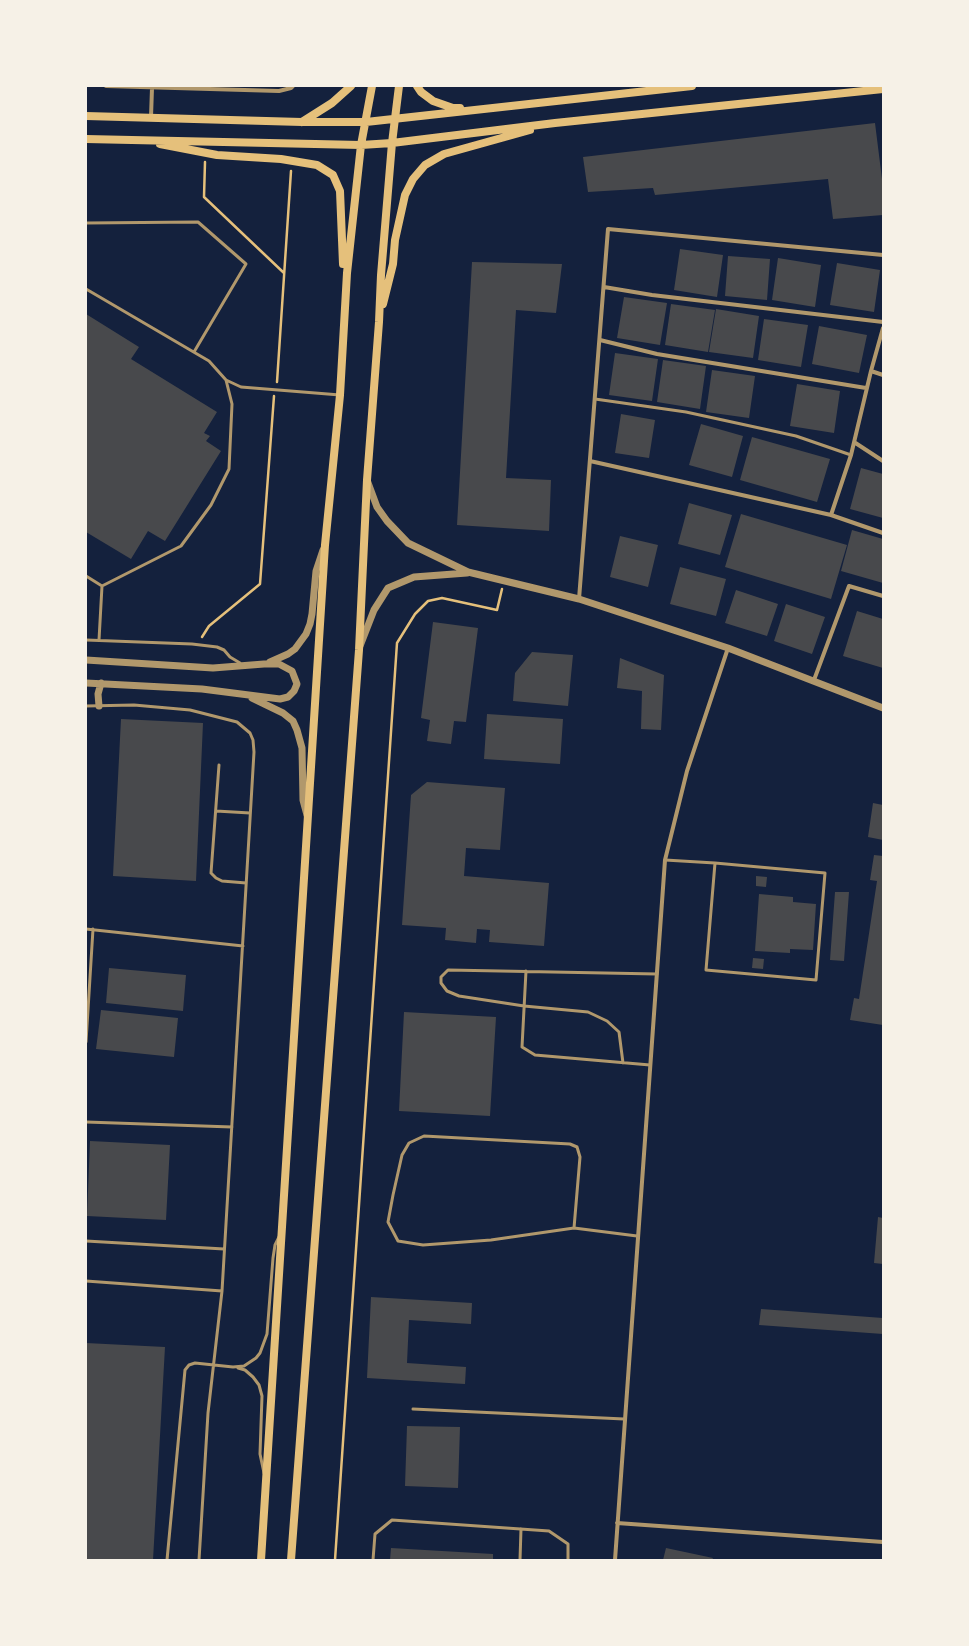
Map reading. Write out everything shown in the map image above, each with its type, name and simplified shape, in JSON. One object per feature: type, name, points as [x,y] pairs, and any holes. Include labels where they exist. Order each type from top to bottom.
[{"type":"main road","points":[[302,122],[332,103],[351,86]]},
{"type":"main road","points":[[261,1560],[325,545],[340,395],[345,293],[362,145],[372,86]]},
{"type":"main road","points":[[291,1560],[359,650],[367,480],[379,322],[381,275],[392,143],[399,86]]},
{"type":"main road","points":[[417,86],[421,92],[433,101],[453,108],[481,109]]},
{"type":"main road","points":[[86,116],[302,122],[366,122],[481,109],[630,89],[692,86]]},
{"type":"main road","points":[[86,139],[362,145],[392,143],[555,123],[881,90]]},
{"type":"main road","points":[[379,322],[405,195],[413,179],[425,165],[444,154],[555,123]]},
{"type":"main road","points":[[133,140],[206,153],[292,161],[317,165],[333,175],[340,191],[345,293]]},
{"type":"street","points":[[106,86],[279,91],[291,88],[293,86]]},
{"type":"street","points":[[151,118],[152,88]]},
{"type":"street","points":[[579,599],[608,229],[883,255]]},
{"type":"street","points":[[604,287],[652,295],[883,322]]},
{"type":"street","points":[[831,515],[851,455],[870,371],[883,328]]},
{"type":"street","points":[[600,340],[657,354],[866,388]]},
{"type":"street","points":[[870,371],[883,375]]},
{"type":"street","points":[[854,442],[883,460]]},
{"type":"street","points":[[590,461],[831,515],[883,533]]},
{"type":"street","points":[[367,480],[377,507],[387,521],[408,542],[468,572],[579,599],[728,648],[814,680],[883,708]]},
{"type":"street","points":[[264,664],[281,659],[295,649],[306,634],[312,614],[316,571],[325,545]]},
{"type":"street","points":[[359,650],[374,610],[388,588],[414,577],[468,572]]},
{"type":"street","points":[[814,680],[849,586],[883,596]]},
{"type":"street","points":[[615,1560],[665,860],[687,771],[728,648]]},
{"type":"street","points":[[86,660],[213,668],[278,664],[292,671],[296,684],[294,691],[288,697],[280,699],[202,688],[86,682]]},
{"type":"street","points":[[99,706],[98,694],[101,683]]},
{"type":"street","points":[[245,695],[284,713],[293,721],[301,739],[303,800],[308,818]]},
{"type":"street","points":[[617,1523],[883,1542]]},
{"type":"lane","points":[[86,223],[198,222],[246,264],[194,352]]},
{"type":"lane","points":[[86,289],[209,361],[226,380],[241,387],[340,395]]},
{"type":"lane","points":[[102,586],[181,546],[211,505],[229,469],[232,404],[226,380]]},
{"type":"lane","points":[[595,399],[686,412],[789,434],[851,455]]},
{"type":"lane","points":[[86,576],[102,586]]},
{"type":"lane","points":[[99,640],[102,586]]},
{"type":"lane","points":[[86,640],[196,644],[216,647],[224,650],[236,662],[246,665]]},
{"type":"lane","points":[[86,706],[134,705],[190,710],[237,722],[250,733],[253,740],[254,752],[222,1291],[208,1413],[199,1560]]},
{"type":"lane","points":[[219,765],[211,872],[216,878],[222,881],[246,883]]},
{"type":"lane","points":[[216,811],[250,813]]},
{"type":"lane","points":[[665,860],[716,863],[825,873],[816,980],[706,970],[716,863]]},
{"type":"lane","points":[[86,929],[242,946]]},
{"type":"lane","points":[[86,1042],[93,929]]},
{"type":"lane","points":[[623,1063],[619,1032],[607,1020],[588,1012],[524,1006],[459,996],[447,991],[441,983],[441,977],[448,970],[656,974]]},
{"type":"lane","points":[[526,971],[522,1047],[535,1055],[650,1065]]},
{"type":"lane","points":[[86,1122],[232,1127]]},
{"type":"lane","points":[[574,1228],[580,1157],[576,1147],[570,1144],[424,1136],[408,1143],[402,1155],[388,1222],[398,1241],[423,1245],[476,1241],[574,1228],[637,1236]]},
{"type":"lane","points":[[167,1560],[185,1370],[189,1365],[195,1363],[213,1366],[244,1366],[256,1358],[263,1346],[266,1334],[272,1258],[277,1240],[281,1234]]},
{"type":"lane","points":[[86,1241],[224,1249]]},
{"type":"lane","points":[[86,1281],[222,1291]]},
{"type":"lane","points":[[233,1367],[245,1370],[249,1373],[256,1381],[260,1390],[262,1402],[260,1454],[266,1478]]},
{"type":"lane","points":[[413,1409],[624,1419]]},
{"type":"lane","points":[[373,1560],[375,1534],[392,1520],[549,1531],[568,1544],[568,1560]]},
{"type":"lane","points":[[520,1560],[521,1529]]},
{"type":"path","points":[[206,153],[204,197],[284,273]]},
{"type":"path","points":[[196,644],[209,626],[260,584],[274,398],[276,389],[292,161]]},
{"type":"path","points":[[335,1560],[397,643],[415,614],[428,601],[442,598],[497,610],[504,581]]},
{"type":"building","points":[[875,123],[883,187],[883,215],[833,219],[828,179],[655,195],[653,188],[588,192],[583,157]]},
{"type":"building","points":[[680,249],[723,255],[717,297],[674,290]]},
{"type":"building","points":[[728,256],[770,259],[767,300],[725,296]]},
{"type":"building","points":[[778,258],[821,265],[815,307],[772,300]]},
{"type":"building","points":[[472,262],[562,264],[556,313],[516,310],[506,478],[551,480],[549,531],[457,525]]},
{"type":"building","points":[[837,263],[880,270],[874,312],[830,305]]},
{"type":"building","points":[[624,297],[667,303],[660,345],[617,338]]},
{"type":"building","points":[[671,304],[715,310],[708,352],[665,345]]},
{"type":"building","points":[[716,309],[759,316],[753,358],[709,352]]},
{"type":"building","points":[[86,314],[139,347],[131,359],[217,412],[204,433],[210,436],[206,441],[221,451],[165,541],[148,531],[131,559],[86,532]]},
{"type":"building","points":[[764,319],[808,325],[801,367],[758,360]]},
{"type":"building","points":[[819,326],[867,335],[859,373],[812,364]]},
{"type":"building","points":[[615,353],[658,359],[652,401],[609,395]]},
{"type":"building","points":[[663,360],[706,366],[700,409],[657,402]]},
{"type":"building","points":[[712,370],[755,376],[749,418],[706,412]]},
{"type":"building","points":[[797,384],[840,391],[834,433],[790,426]]},
{"type":"building","points":[[621,414],[655,420],[649,458],[615,453]]},
{"type":"building","points":[[701,424],[743,436],[732,477],[689,465]]},
{"type":"building","points":[[752,437],[830,459],[817,502],[740,480]]},
{"type":"building","points":[[861,468],[883,474],[883,518],[850,509]]},
{"type":"building","points":[[689,503],[732,515],[720,555],[678,544]]},
{"type":"building","points":[[741,514],[847,545],[831,599],[725,567]]},
{"type":"building","points":[[852,530],[883,539],[883,583],[841,571]]},
{"type":"building","points":[[620,536],[658,545],[648,587],[610,577]]},
{"type":"building","points":[[680,567],[726,579],[716,616],[670,604]]},
{"type":"building","points":[[736,590],[778,604],[767,636],[725,623]]},
{"type":"building","points":[[786,604],[825,617],[812,654],[774,641]]},
{"type":"building","points":[[857,611],[883,619],[883,668],[843,656]]},
{"type":"building","points":[[433,622],[478,628],[466,722],[454,721],[451,744],[427,741],[430,720],[421,718]]},
{"type":"building","points":[[532,652],[573,655],[568,706],[513,701],[515,673]]},
{"type":"building","points":[[620,658],[664,675],[661,730],[641,729],[642,691],[617,688]]},
{"type":"building","points":[[487,714],[563,719],[560,764],[484,759]]},
{"type":"building","points":[[121,719],[203,723],[196,881],[113,876]]},
{"type":"building","points":[[427,782],[505,788],[500,850],[466,848],[464,876],[549,883],[544,946],[489,942],[490,930],[477,929],[476,943],[445,940],[446,928],[402,925],[411,795]]},
{"type":"building","points":[[873,803],[883,805],[883,840],[868,837]]},
{"type":"building","points":[[874,855],[883,856],[883,1025],[850,1020],[854,998],[859,999],[877,881],[870,880]]},
{"type":"building","points":[[756,876],[767,877],[766,887],[756,886]]},
{"type":"building","points":[[835,892],[849,892],[844,961],[830,960]]},
{"type":"building","points":[[759,894],[793,897],[793,902],[816,904],[813,950],[790,949],[790,953],[755,951]]},
{"type":"building","points":[[753,958],[764,959],[763,969],[752,968]]},
{"type":"building","points":[[109,968],[186,975],[183,1011],[106,1003]]},
{"type":"building","points":[[101,1010],[178,1018],[174,1057],[96,1049]]},
{"type":"building","points":[[404,1012],[496,1017],[490,1116],[399,1111]]},
{"type":"building","points":[[90,1141],[170,1145],[166,1220],[87,1216]]},
{"type":"building","points":[[878,1217],[883,1218],[883,1264],[874,1263]]},
{"type":"building","points":[[371,1297],[472,1303],[471,1324],[409,1320],[407,1363],[466,1367],[465,1384],[367,1378]]},
{"type":"building","points":[[761,1309],[883,1318],[883,1334],[759,1325]]},
{"type":"building","points":[[86,1343],[165,1347],[153,1560],[86,1560]]},
{"type":"building","points":[[407,1426],[460,1427],[458,1488],[405,1486]]},
{"type":"building","points":[[391,1548],[493,1554],[493,1560],[390,1560]]},
{"type":"building","points":[[666,1548],[713,1558],[712,1560],[663,1560]]}]
